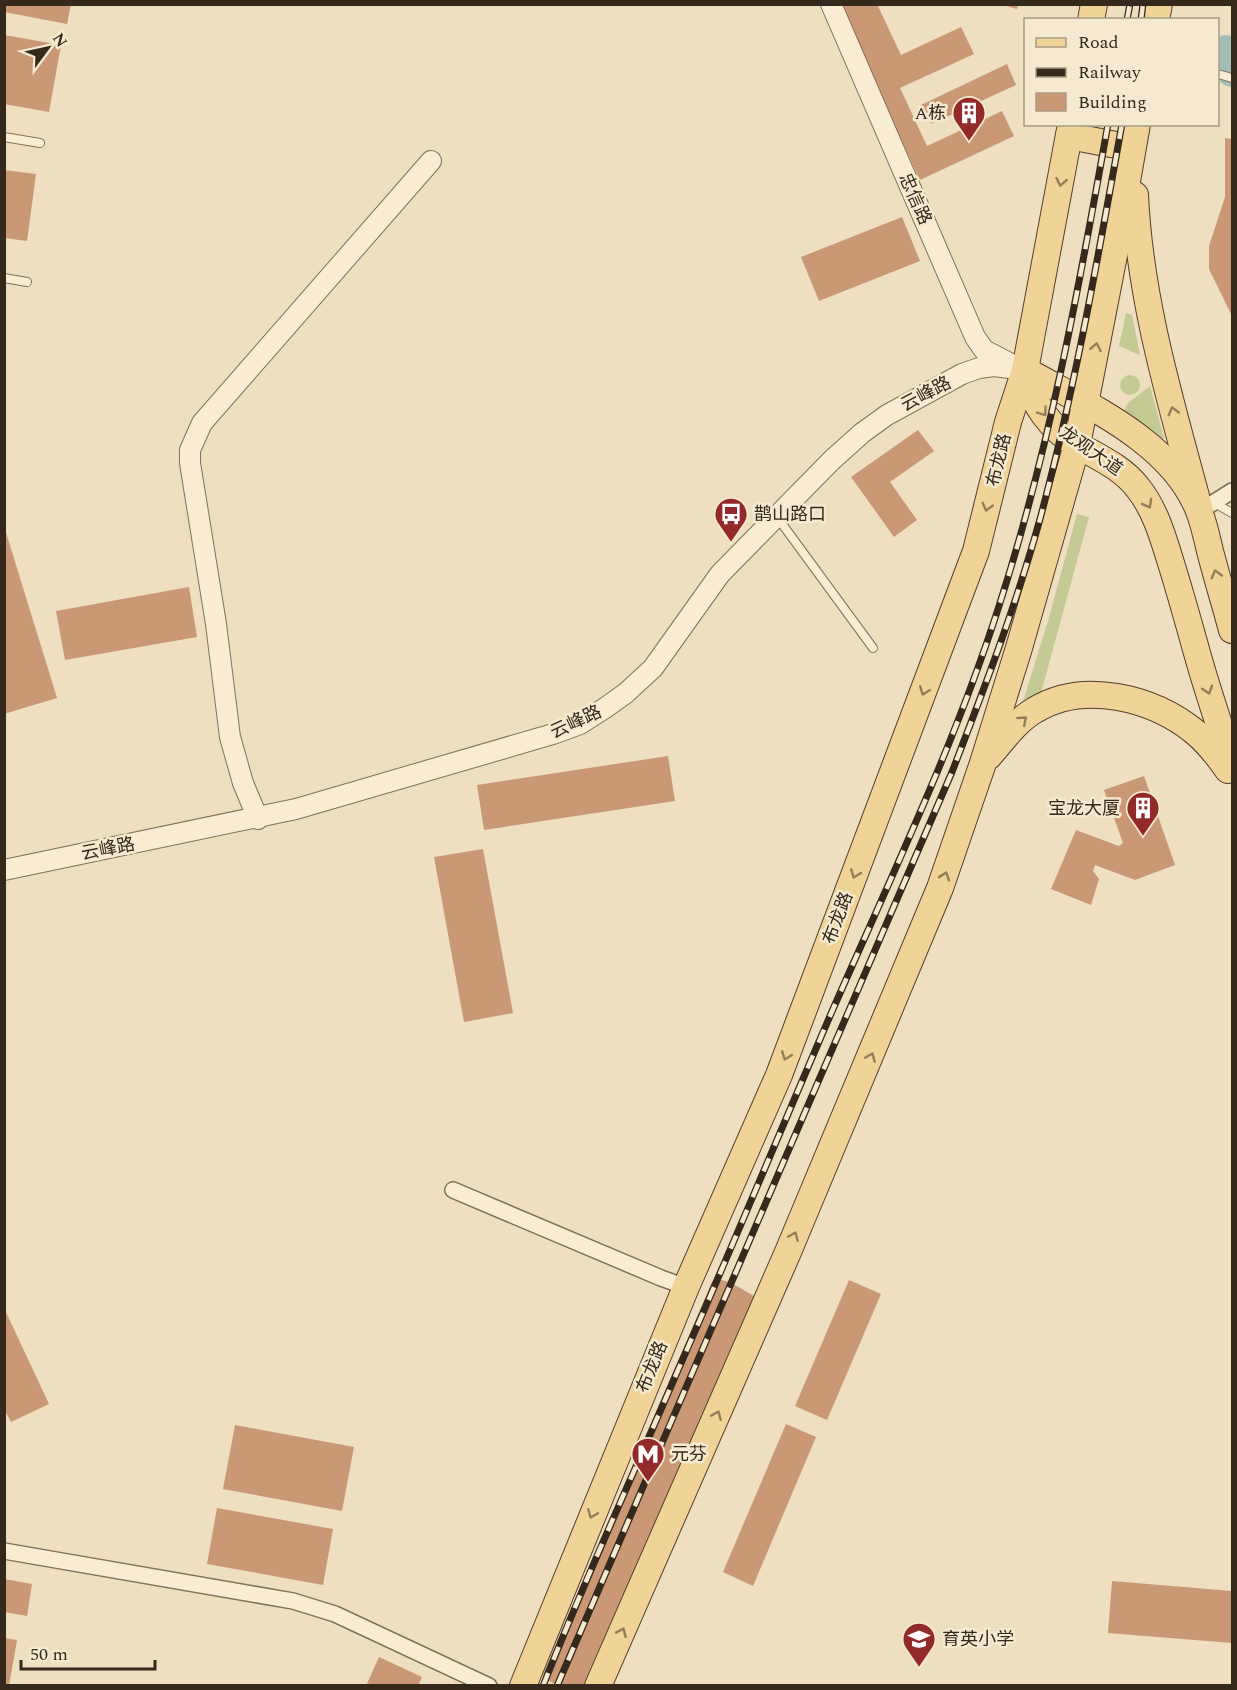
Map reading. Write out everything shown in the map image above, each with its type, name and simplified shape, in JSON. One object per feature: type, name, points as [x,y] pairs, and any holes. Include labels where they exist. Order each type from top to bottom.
[{"type":"main road","name":"布龙路","points":[[523,1686],[686,1287],[779,1075],[976,550],[1008,422],[1025,370],[1070,130]]},
{"type":"main road","points":[[1070,130],[1134,136]]},
{"type":"main road","points":[[598,1686],[783,1263],[940,888],[983,763],[1022,638],[1077,445],[1134,136]]},
{"type":"main road","points":[[1134,136],[1136,216],[1145,292],[1161,364],[1208,506]]},
{"type":"main road","name":"龙观大道","points":[[1025,370],[1139,438],[1166,460],[1185,484],[1208,506],[1233,630]]},
{"type":"main road","name":"龙观大道","points":[[1025,370],[1028,386],[1039,408],[1061,432],[1077,445],[1116,467],[1128,477],[1139,489],[1156,520],[1233,765]]},
{"type":"main road","points":[[983,763],[1020,721],[1034,710],[1063,698],[1094,695],[1131,700],[1166,713],[1197,734],[1233,776]]},
{"type":"street","name":"忠信路","points":[[831,4],[979,344],[990,354],[1025,370]]},
{"type":"street","points":[[258,819],[243,783],[230,737],[190,450],[202,423],[431,161]]},
{"type":"street","name":"云峰路","points":[[4,870],[258,819],[339,798],[475,755],[553,734],[579,724],[626,693],[652,668],[720,574],[847,447],[897,409],[939,385],[979,368],[1008,366],[1025,370]]},
{"type":"street","points":[[1208,506],[1233,491]]},
{"type":"street","points":[[453,1190],[686,1287]]},
{"type":"street","points":[[4,1551],[293,1601],[335,1614],[489,1686]]},
{"type":"lane","points":[[4,137],[40,143]]},
{"type":"lane","points":[[4,278],[27,282]]},
{"type":"lane","points":[[1208,506],[1218,505],[1233,513]]},
{"type":"lane","points":[[776,516],[873,648]]},
{"type":"green space","points":[[1126,313],[1132,315],[1140,355],[1119,346]]},
{"type":"green space","points":[[1130,375],[1137,378],[1140,385],[1137,392],[1130,395],[1123,392],[1120,385],[1123,378]]},
{"type":"green space","points":[[1150,386],[1164,438],[1162,441],[1122,414],[1128,403]]},
{"type":"green space","points":[[1077,514],[1089,517],[1038,704],[1020,711],[1048,621]]},
{"type":"building","points":[[4,4],[71,4],[67,24],[4,12]]},
{"type":"building","points":[[837,4],[877,4],[901,55],[961,27],[974,54],[900,88],[927,146],[1002,111],[1014,136],[920,180]]},
{"type":"building","points":[[999,4],[1018,4],[1017,9]]},
{"type":"building","points":[[4,35],[61,45],[49,112],[4,104]]},
{"type":"building","points":[[1007,64],[1016,85],[931,124],[921,105]]},
{"type":"building","points":[[1225,138],[1232,139],[1232,316],[1209,269],[1209,246],[1225,197]]},
{"type":"building","points":[[4,170],[36,174],[27,241],[4,238]]},
{"type":"building","points":[[902,217],[920,261],[819,301],[801,257]]},
{"type":"building","points":[[918,430],[934,451],[890,482],[917,520],[894,537],[851,477]]},
{"type":"building","points":[[4,526],[57,698],[4,714]]},
{"type":"building","points":[[189,587],[197,637],[65,660],[56,611]]},
{"type":"building","points":[[668,756],[675,801],[484,830],[477,785]]},
{"type":"building","name":"宝龙大厦","points":[[1144,776],[1175,865],[1135,880],[1095,865],[1093,871],[1099,879],[1091,905],[1051,889],[1076,830],[1119,846],[1123,843],[1104,790]]},
{"type":"building","points":[[483,849],[513,1013],[464,1022],[434,857]]},
{"type":"building","points":[[717,1279],[730,1282],[759,1299],[597,1686],[558,1686],[543,1675],[712,1282]]},
{"type":"building","points":[[849,1280],[881,1294],[827,1420],[795,1406]]},
{"type":"building","points":[[4,1308],[49,1404],[11,1422],[4,1409]]},
{"type":"building","points":[[786,1424],[816,1437],[753,1586],[723,1572]]},
{"type":"building","points":[[235,1425],[354,1447],[342,1511],[223,1489]]},
{"type":"building","points":[[217,1508],[333,1529],[323,1585],[207,1564]]},
{"type":"building","points":[[4,1579],[32,1584],[27,1616],[4,1612]]},
{"type":"building","points":[[1112,1581],[1232,1591],[1232,1643],[1108,1633]]},
{"type":"building","points":[[4,1638],[17,1640],[9,1686],[4,1686]]},
{"type":"building","points":[[379,1657],[422,1677],[418,1686],[366,1686]]},
{"type":"waterway","points":[[1226,51],[1232,71]]},
{"type":"railway","points":[[1127,18],[1130,4]]},
{"type":"railway","points":[[1141,18],[1143,4]]},
{"type":"railway","points":[[543,1686],[592,1567],[920,813],[981,659],[1017,547],[1048,427],[1086,246],[1108,126]]},
{"type":"railway","points":[[557,1686],[952,772],[999,647],[1021,584],[1053,470],[1085,323],[1122,126]]},
{"type":"place","name":"A栋","points":[[969,142]]},
{"type":"place","name":"鹊山路口","points":[[731,543]]},
{"type":"place","name":"宝龙大厦","points":[[1143,837]]},
{"type":"place","name":"元芬","points":[[648,1483]]},
{"type":"place","name":"育英小学","points":[[919,1668]]}]
